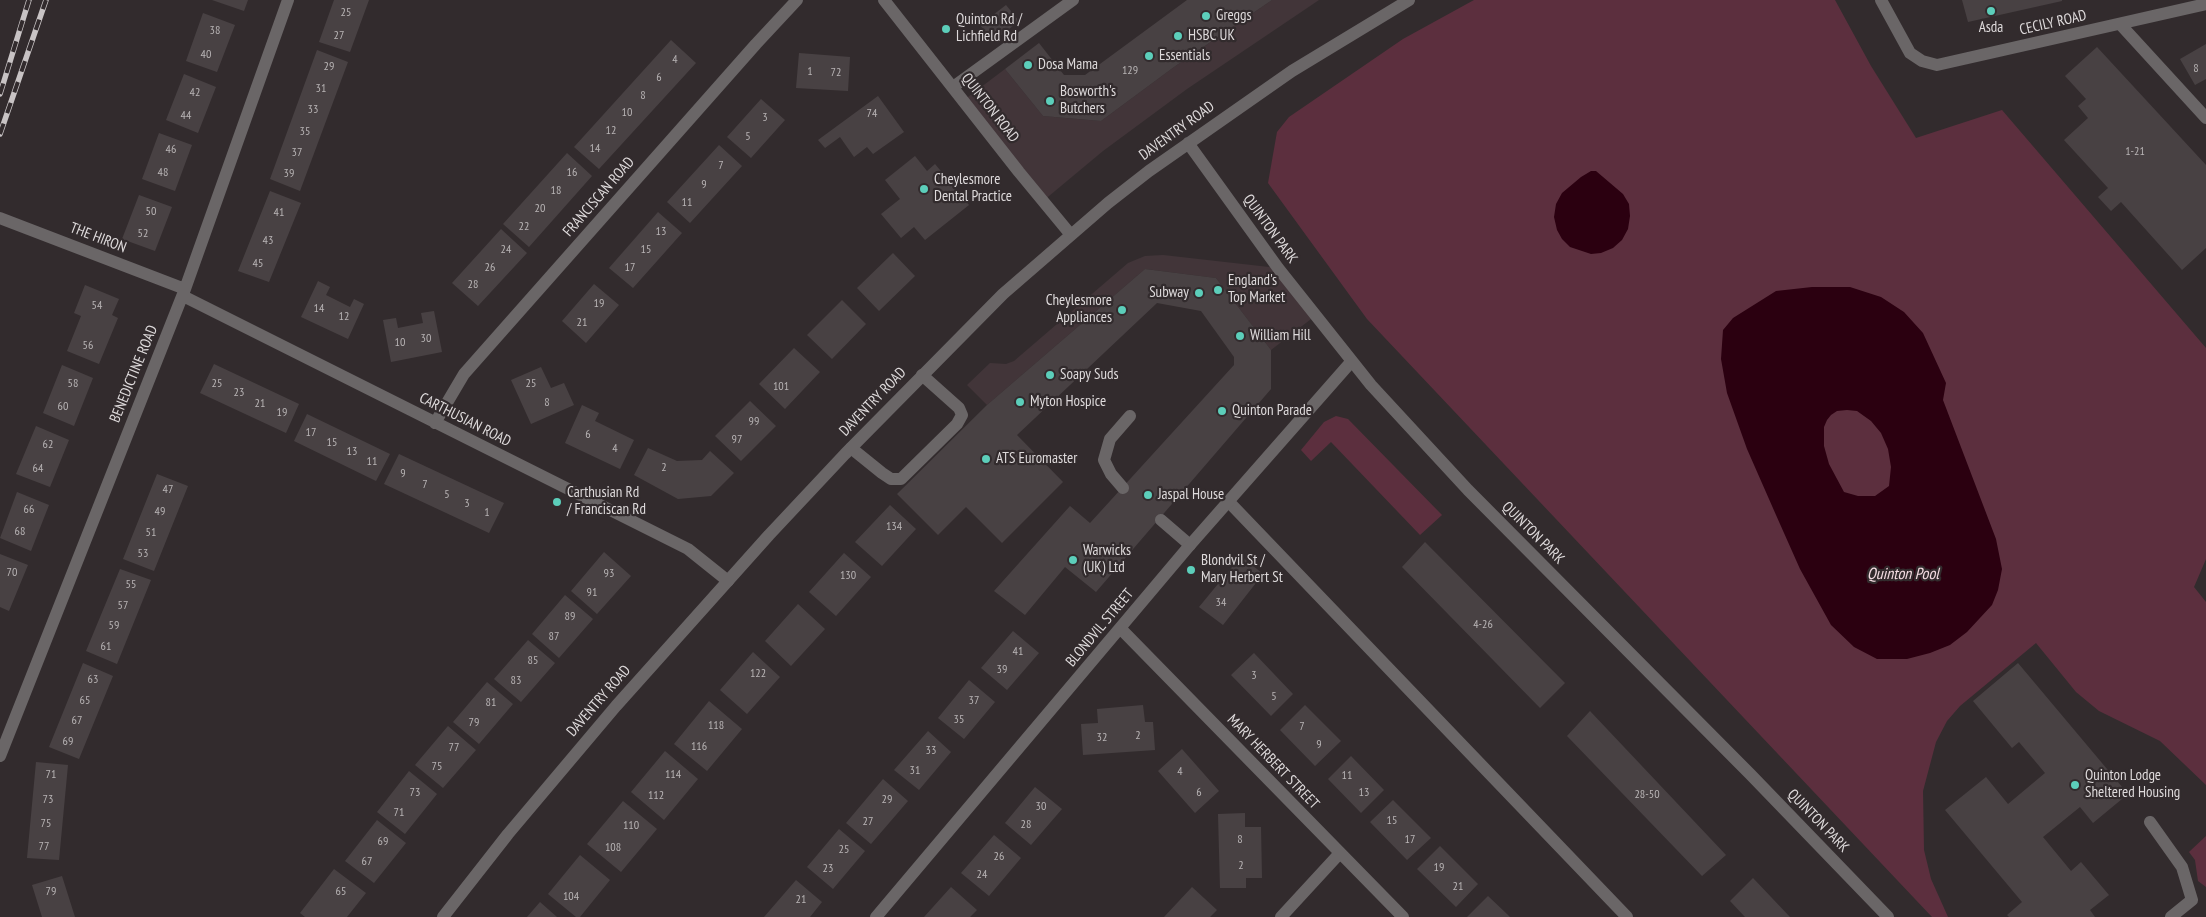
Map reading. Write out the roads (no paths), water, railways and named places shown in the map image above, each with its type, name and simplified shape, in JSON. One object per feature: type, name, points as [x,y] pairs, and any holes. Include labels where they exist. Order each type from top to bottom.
[{"type":"street","name":"BENEDICTINE ROAD","points":[[0,756],[184,292],[288,0]]},
{"type":"street","name":"FRANCISCAN ROAD","points":[[435,424],[464,374],[786,11],[798,0]]},
{"type":"street","name":"QUINTON ROAD","points":[[884,0],[1071,235]]},
{"type":"street","points":[[953,87],[1073,0]]},
{"type":"street","name":"DAVENTRY ROAD","points":[[443,917],[508,834],[603,721],[728,581],[851,448],[1002,294],[1149,170],[1292,71],[1410,0]]},
{"type":"street","name":"CECILY ROAD","points":[[1881,0],[1910,52],[1922,61],[1937,65],[2206,4]]},
{"type":"street","points":[[2120,24],[2206,118]]},
{"type":"street","name":"QUINTON PARK","points":[[1188,143],[1267,253],[1350,362],[1468,490],[1751,775],[1888,917]]},
{"type":"street","name":"THE HIRON","points":[[0,218],[184,292]]},
{"type":"street","name":"CARTHUSIAN ROAD","points":[[184,292],[435,424],[688,549],[728,581]]},
{"type":"street","name":"BLONDVIL STREET","points":[[876,917],[1190,545],[1350,362]]},
{"type":"street","points":[[851,448],[891,479],[900,479],[957,424],[962,415],[959,408],[922,374]]},
{"type":"street","points":[[1123,488],[1111,474],[1104,460],[1106,447],[1110,439],[1130,416]]},
{"type":"street","points":[[1228,501],[1627,917]]},
{"type":"street","points":[[1161,520],[1190,545]]},
{"type":"street","name":"MARY HERBERT STREET","points":[[1121,628],[1403,917]]},
{"type":"street","points":[[2150,822],[2182,866],[2192,900],[2171,917]]},
{"type":"street","points":[[1281,917],[1340,854]]},
{"type":"water","points":[[1591,171],[1596,171],[1623,194],[1629,204],[1630,216],[1628,229],[1622,240],[1613,248],[1601,253],[1591,254],[1570,247],[1562,239],[1557,230],[1554,217],[1556,204],[1562,193]]},
{"type":"water","name":"Quinton Pool","points":[[1812,287],[1850,287],[1881,297],[1904,312],[1923,333],[1946,383],[1943,400],[1996,539],[2002,569],[1998,590],[1992,605],[1967,632],[1950,645],[1907,659],[1877,659],[1854,647],[1831,625],[1800,569],[1747,449],[1727,393],[1721,359],[1723,330],[1733,318],[1776,291]],"holes":[[[1837,411],[1857,411],[1871,421],[1881,433],[1888,449],[1891,467],[1889,486],[1875,496],[1858,496],[1844,492],[1829,464],[1824,446],[1824,427],[1831,415]]]},
{"type":"railway","points":[[0,94],[29,0]]},
{"type":"railway","points":[[0,134],[46,0]]},
{"type":"place","name":"Asda","points":[[1991,11]]},
{"type":"place","name":"Greggs","points":[[1206,16]]},
{"type":"place","name":"Quinton Rd / Lichfield Rd","points":[[946,29]]},
{"type":"place","name":"HSBC UK","points":[[1178,36]]},
{"type":"place","name":"Essentials","points":[[1149,56]]},
{"type":"place","name":"Dosa Mama","points":[[1028,65]]},
{"type":"place","name":"Bosworth's Butchers","points":[[1050,101]]},
{"type":"place","name":"Cheylesmore Dental Practice","points":[[924,189]]},
{"type":"place","name":"England's Top Market","points":[[1218,290]]},
{"type":"place","name":"Subway","points":[[1199,293]]},
{"type":"place","name":"Cheylesmore Appliances","points":[[1122,310]]},
{"type":"place","name":"William Hill","points":[[1240,336]]},
{"type":"place","name":"Soapy Suds","points":[[1050,375]]},
{"type":"place","name":"Myton Hospice","points":[[1020,402]]},
{"type":"place","name":"Quinton Parade","points":[[1222,411]]},
{"type":"place","name":"ATS Euromaster","points":[[986,459]]},
{"type":"place","name":"Jaspal House","points":[[1148,495]]},
{"type":"place","name":"Carthusian Rd / Franciscan Rd","points":[[557,502]]},
{"type":"place","name":"Warwicks (UK) Ltd","points":[[1073,560]]},
{"type":"place","name":"Blondvil St / Mary Herbert St","points":[[1191,570]]},
{"type":"place","name":"Quinton Lodge Sheltered Housing","points":[[2075,785]]}]
